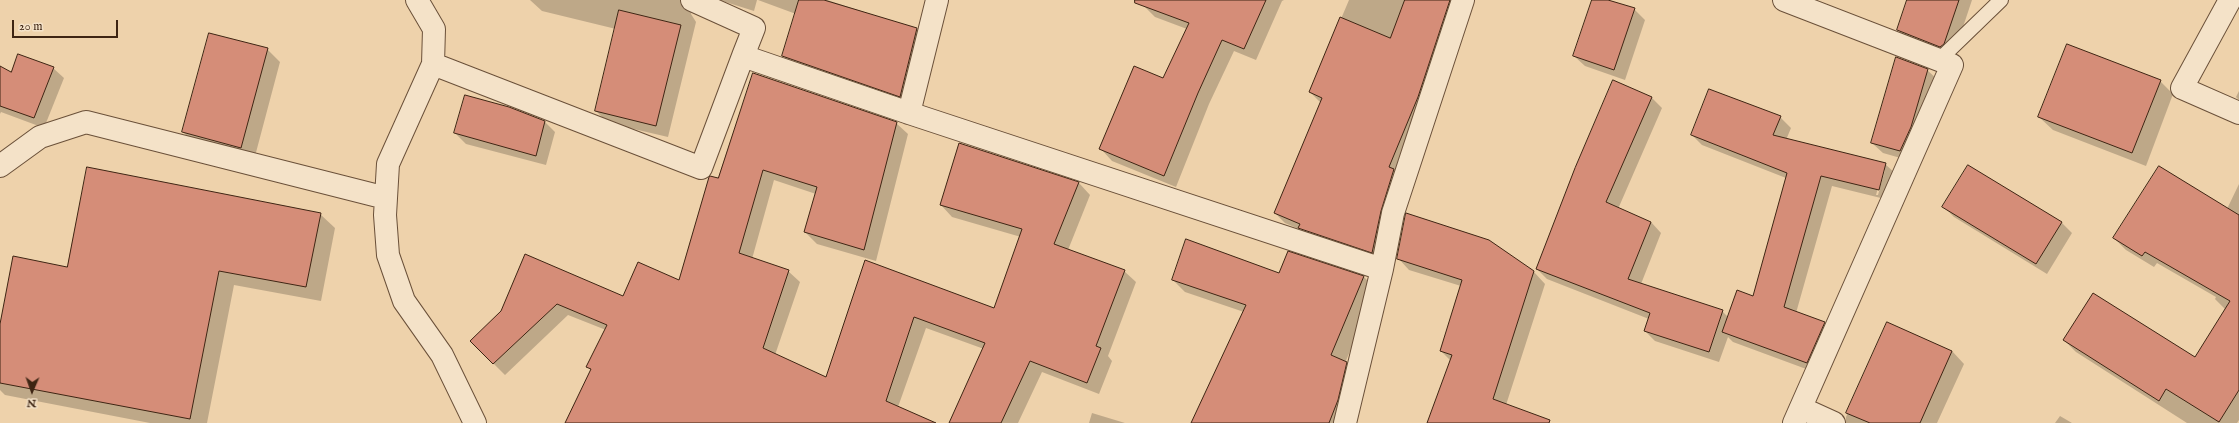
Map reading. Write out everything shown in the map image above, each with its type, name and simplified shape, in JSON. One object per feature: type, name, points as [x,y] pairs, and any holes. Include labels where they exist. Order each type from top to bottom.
[{"type":"street","points":[[417,0],[434,29],[433,64],[388,164],[385,216],[388,255],[404,301],[442,355],[475,423]]},
{"type":"street","points":[[433,64],[701,168],[754,28],[692,0]]},
{"type":"street","points":[[909,113],[937,0]]},
{"type":"street","points":[[1345,423],[1382,269],[1393,212],[1463,0]]},
{"type":"street","points":[[1784,0],[1952,65],[1797,415],[1834,423]]},
{"type":"street","points":[[2230,0],[2182,88],[2239,113]]},
{"type":"street","points":[[743,56],[909,113],[1382,269]]},
{"type":"street","points":[[0,166],[40,137],[86,122],[386,198]]},
{"type":"lane","points":[[1939,60],[2001,0]]},
{"type":"building","points":[[799,0],[824,0],[917,28],[900,97],[782,56]]},
{"type":"building","points":[[1135,0],[1266,0],[1244,49],[1222,40],[1198,93],[1164,176],[1099,149],[1134,66],[1163,78],[1189,23],[1135,3]]},
{"type":"building","points":[[1405,0],[1450,0],[1418,97],[1389,167],[1394,169],[1381,211],[1372,253],[1298,228],[1300,224],[1274,213],[1322,98],[1309,92],[1340,17],[1390,38]]},
{"type":"building","points":[[1592,0],[1608,0],[1635,8],[1614,70],[1573,56]]},
{"type":"building","points":[[1907,0],[1959,0],[1944,44],[1940,47],[1897,30]]},
{"type":"building","points":[[619,10],[681,25],[656,126],[595,111]]},
{"type":"building","points":[[209,33],[268,48],[241,148],[182,132]]},
{"type":"building","points":[[2067,44],[2161,80],[2132,153],[2038,117]]},
{"type":"building","points":[[18,54],[54,67],[34,118],[0,106],[0,66],[11,72]]},
{"type":"building","points":[[1896,57],[1928,69],[1911,127],[1900,151],[1871,143]]},
{"type":"building","points":[[753,73],[897,122],[864,250],[804,232],[817,187],[763,170],[739,253],[789,270],[763,348],[826,377],[865,260],[994,308],[1022,229],[940,205],[959,143],[1079,182],[1054,244],[1125,270],[1096,346],[1101,348],[1087,383],[1030,361],[1001,423],[949,423],[985,343],[914,317],[886,401],[936,423],[565,423],[591,369],[586,367],[607,325],[557,304],[493,364],[470,341],[501,311],[525,254],[623,296],[638,262],[679,280],[709,177],[718,178]]},
{"type":"building","points":[[1613,80],[1652,97],[1606,202],[1651,222],[1628,279],[1723,310],[1709,352],[1644,331],[1650,313],[1536,269],[1575,168]]},
{"type":"building","points":[[1709,89],[1781,116],[1773,135],[1886,163],[1879,190],[1821,176],[1784,307],[1825,322],[1807,363],[1722,332],[1737,290],[1753,296],[1787,173],[1691,135]]},
{"type":"building","points":[[465,95],[509,107],[545,121],[536,156],[454,133]]},
{"type":"building","points":[[1968,165],[2062,222],[2036,264],[1942,207]]},
{"type":"building","points":[[2159,166],[2239,215],[2239,390],[2219,422],[2166,389],[2159,401],[2063,340],[2093,293],[2195,357],[2230,301],[2145,252],[2142,256],[2113,238]]},
{"type":"building","points":[[87,167],[321,213],[306,287],[219,271],[190,419],[0,383],[0,324],[13,256],[67,267]]},
{"type":"building","points":[[1406,213],[1489,240],[1534,271],[1493,399],[1550,420],[1549,423],[1427,423],[1452,355],[1440,351],[1462,280],[1397,259]]},
{"type":"building","points":[[1186,239],[1279,273],[1288,251],[1364,276],[1331,355],[1347,362],[1338,400],[1329,423],[1191,423],[1246,305],[1172,280]]},
{"type":"building","points":[[1887,322],[1952,351],[1920,423],[1870,423],[1846,413]]}]
